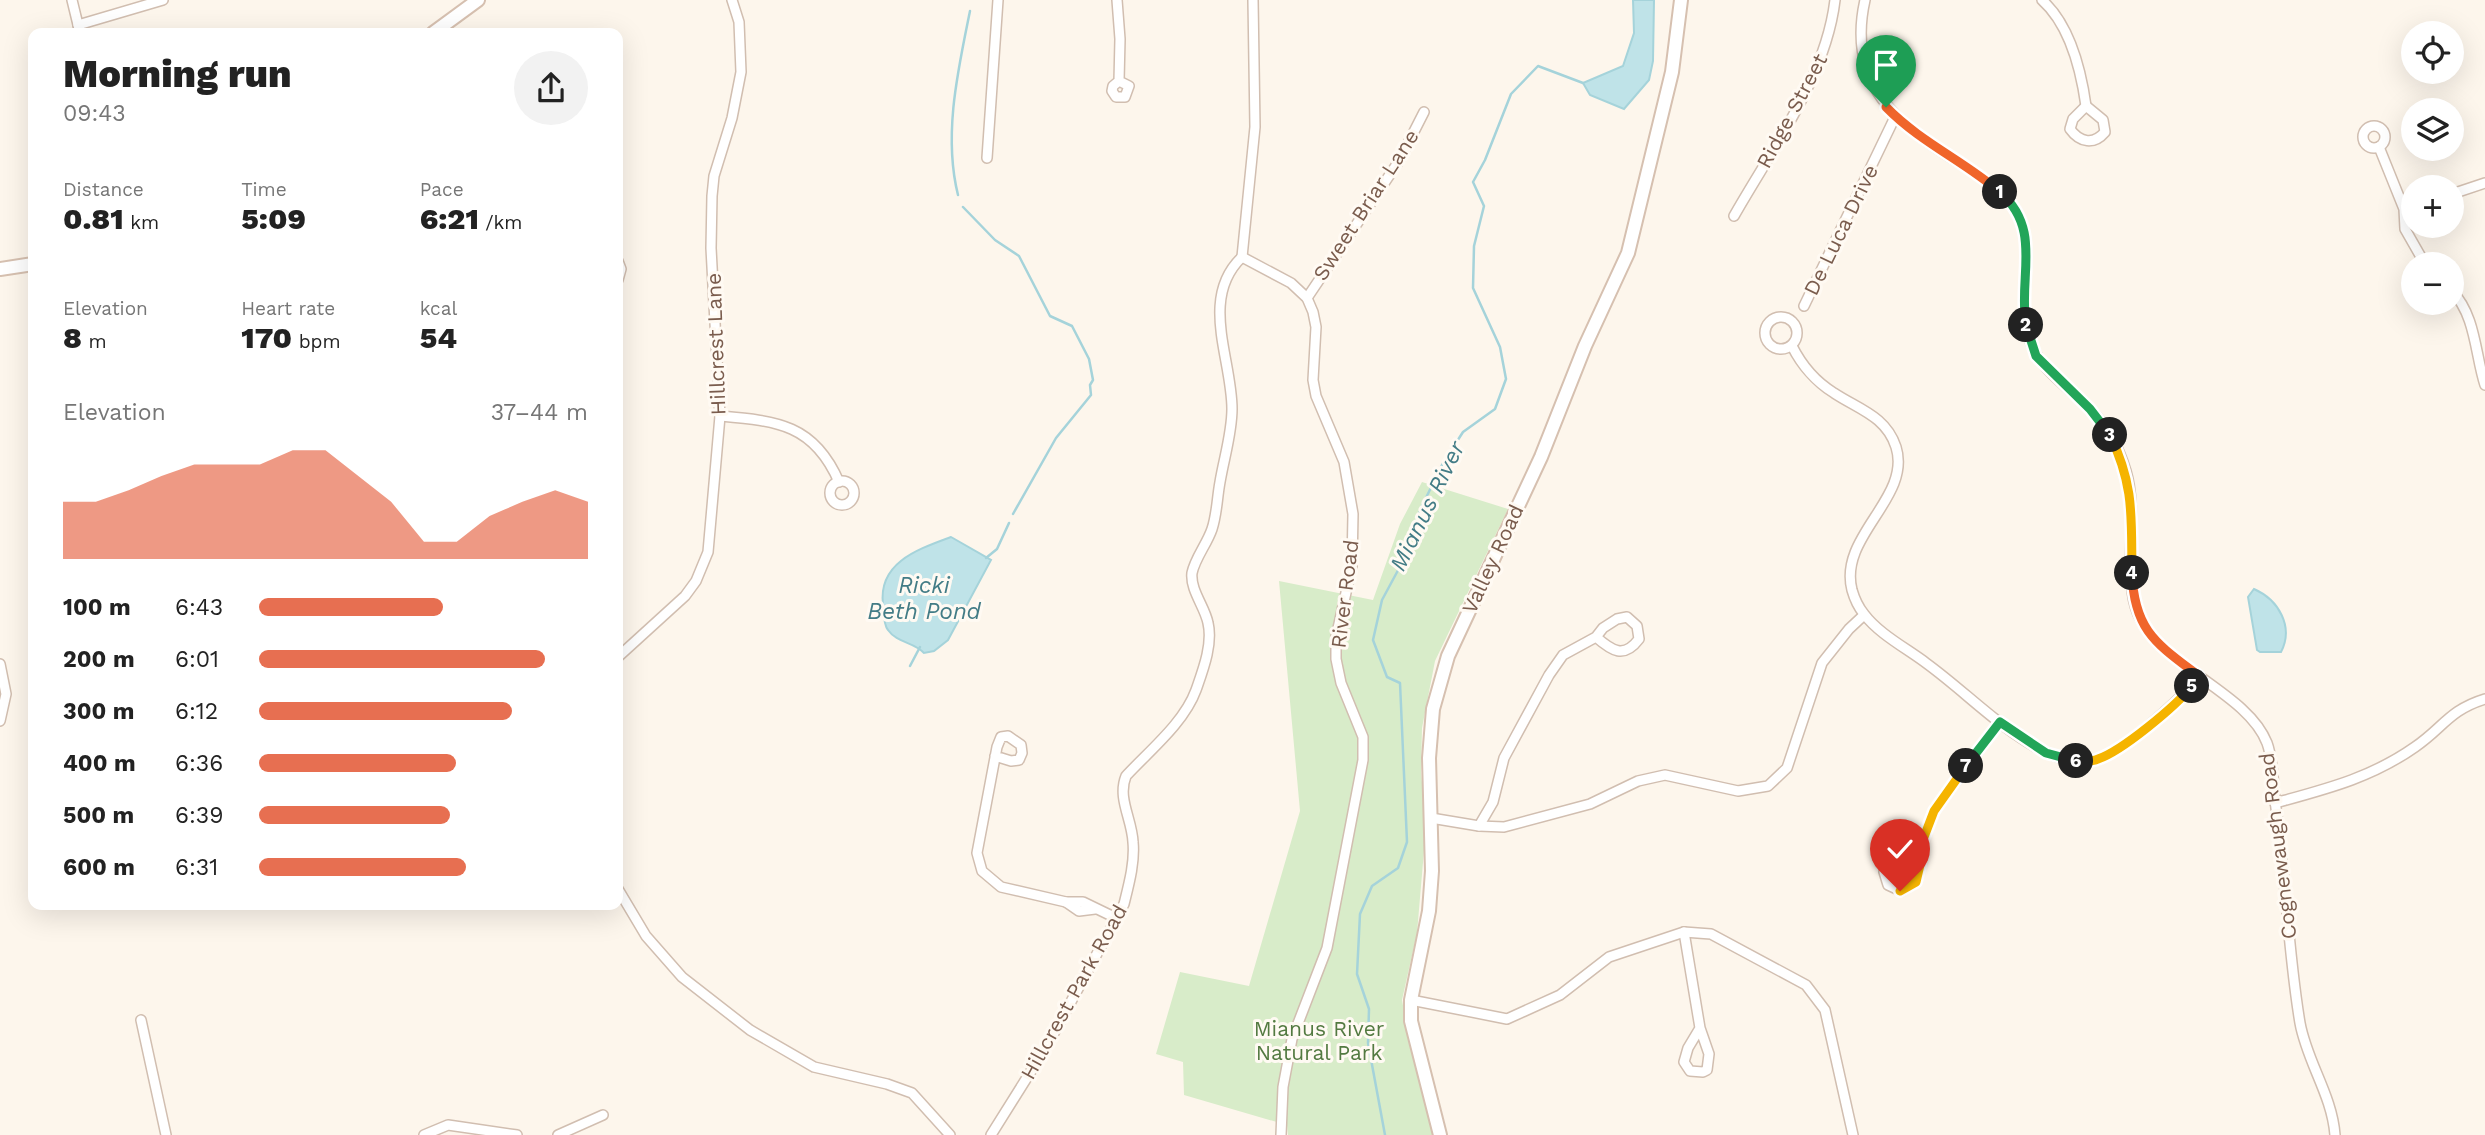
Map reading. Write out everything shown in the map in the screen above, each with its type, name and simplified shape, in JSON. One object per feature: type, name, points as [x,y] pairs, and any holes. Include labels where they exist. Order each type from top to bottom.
[{"type":"street","points":[[72,0],[79,28]]},
{"type":"street","points":[[82,28],[163,0]]},
{"type":"street","points":[[440,28],[478,0]]},
{"type":"street","name":"Hillcrest Lane","points":[[623,652],[685,596],[708,552],[720,416],[711,214],[714,176],[735,106],[741,72],[739,22],[732,0]]},
{"type":"street","points":[[987,158],[998,0]]},
{"type":"street","points":[[1117,0],[1121,39],[1119,80]]},
{"type":"street","points":[[1254,0],[1255,127],[1242,257],[1291,284],[1307,298]]},
{"type":"street","name":"Valley Road","points":[[1440,1135],[1411,1021],[1411,1000],[1429,911],[1432,818],[1429,735],[1439,683],[1448,656],[1541,457],[1585,346],[1628,253],[1672,72],[1681,0]]},
{"type":"street","name":"Ridge Street","points":[[1734,216],[1772,154],[1820,63],[1832,29],[1836,0]]},
{"type":"street","name":"Cognewaugh Road","points":[[1865,0],[1859,28],[1863,61],[1876,91],[1895,117],[1933,148],[1985,179],[2012,203],[2025,231],[2025,323],[2036,356],[2108,430],[2125,468],[2132,512],[2133,592],[2139,616],[2157,643],[2247,716],[2267,742],[2301,1026],[2311,1062],[2332,1110],[2335,1135]]},
{"type":"street","points":[[2042,0],[2054,12],[2071,46],[2086,106]]},
{"type":"street","name":"Sweet Briar Lane","points":[[1307,298],[1399,161],[1424,111]]},
{"type":"street","name":"De Luca Drive","points":[[1804,306],[1895,117]]},
{"type":"street","points":[[2379,147],[2401,193]]},
{"type":"street","points":[[2464,190],[2485,183]]},
{"type":"street","name":"Hillcrest Park Road","points":[[991,1135],[1048,1044],[1116,918],[1129,886],[1133,840],[1121,788],[1125,776],[1188,706],[1195,693],[1209,641],[1208,621],[1194,586],[1192,570],[1212,530],[1232,408],[1220,331],[1220,309],[1225,280],[1231,267],[1242,257]]},
{"type":"street","points":[[0,269],[28,265]]},
{"type":"street","name":"River Road","points":[[1281,1135],[1283,1087],[1292,1039],[1327,948],[1363,760],[1363,737],[1341,683],[1336,659],[1336,637],[1352,566],[1353,514],[1344,463],[1316,396],[1313,380],[1315,327],[1307,298]]},
{"type":"street","points":[[2464,309],[2485,385]]},
{"type":"street","points":[[1792,346],[1797,357],[1821,384],[1873,414],[1897,450],[1891,491],[1865,531],[1851,565],[1852,591],[1864,615],[2000,722],[2046,753],[2079,761],[2097,760],[2152,722],[2185,695],[2199,676]]},
{"type":"street","points":[[720,416],[789,426],[817,444],[832,464],[839,482]]},
{"type":"street","points":[[1432,818],[1479,826],[1504,827],[1590,804],[1638,781],[1665,775],[1738,790],[1768,786],[1787,768],[1822,663],[1864,615]]},
{"type":"street","points":[[1479,826],[1493,802],[1504,758],[1549,675],[1563,655],[1597,637],[1610,623],[1627,617],[1637,625],[1639,639],[1632,648],[1620,651],[1610,649],[1597,637]]},
{"type":"street","points":[[0,664],[6,682],[6,694],[0,721]]},
{"type":"street","points":[[2276,803],[2362,779],[2417,746],[2455,711],[2485,699]]},
{"type":"street","points":[[1916,858],[1934,811],[2000,722]]},
{"type":"street","points":[[995,756],[977,853],[982,871],[1001,887],[1066,902],[1083,902],[1116,918]]},
{"type":"street","points":[[623,897],[646,936],[682,977],[750,1030],[814,1067],[887,1084],[912,1093],[950,1135]]},
{"type":"street","points":[[1411,1000],[1507,1019],[1560,995],[1609,957],[1684,932],[1711,934],[1806,985],[1825,1010],[1853,1135]]},
{"type":"street","points":[[1684,932],[1700,1028],[1709,1054],[1710,1063],[1703,1073],[1690,1071],[1684,1062],[1688,1048],[1700,1028]]},
{"type":"street","points":[[141,1020],[166,1135]]},
{"type":"street","points":[[558,1135],[603,1115]]},
{"type":"street","points":[[424,1135],[447,1125],[517,1135]]},
{"type":"green space","name":"Mianus River Natural Park","points":[[1422,482],[1508,509],[1435,661],[1422,728],[1421,772],[1426,827],[1417,933],[1402,1000],[1411,1049],[1435,1135],[1288,1135],[1287,1125],[1184,1095],[1183,1062],[1156,1054],[1180,972],[1249,986],[1300,811],[1279,581],[1373,600],[1400,524]]},
{"type":"water","points":[[1633,0],[1654,0],[1653,61],[1649,80],[1624,109],[1590,95],[1583,83],[1623,66],[1634,33]]},
{"type":"water","name":"Ricki Beth Pond","points":[[951,537],[991,560],[948,640],[934,651],[924,653],[896,638],[888,630],[884,618],[883,590],[887,578],[903,559]]},
{"type":"water","points":[[2254,589],[2271,600],[2282,615],[2286,633],[2281,652],[2257,650],[2248,597]]},
{"type":"waterway","points":[[958,195],[952,126],[957,79],[970,11]]},
{"type":"waterway","name":"Mianus River","points":[[1385,1135],[1368,1043],[1369,1009],[1357,974],[1360,914],[1372,886],[1398,868],[1407,842],[1400,683],[1387,677],[1373,640],[1382,600],[1403,561],[1421,508],[1443,463],[1463,432],[1495,409],[1506,379],[1500,347],[1473,288],[1474,246],[1484,206],[1473,182],[1485,160],[1511,94],[1538,66],[1583,83]]},
{"type":"waterway","points":[[963,207],[995,240],[1019,256],[1050,316],[1072,326],[1089,359],[1093,380],[1090,385],[1091,395],[1056,438],[1013,514]]},
{"type":"waterway","points":[[986,558],[997,549],[1009,523]]},
{"type":"waterway","points":[[910,666],[920,647]]},
{"type":"route","points":[[1886,107],[1933,148],[1985,179],[2012,203],[2025,231],[2027,247],[2024,303],[2029,340],[2036,356],[2108,430],[2125,468],[2130,487],[2135,607],[2157,643],[2199,676],[2185,695],[2152,722],[2097,760],[2079,761],[2046,753],[2000,722],[1934,811],[1916,858],[1920,865],[1920,874],[1916,882],[1900,891]]}]
